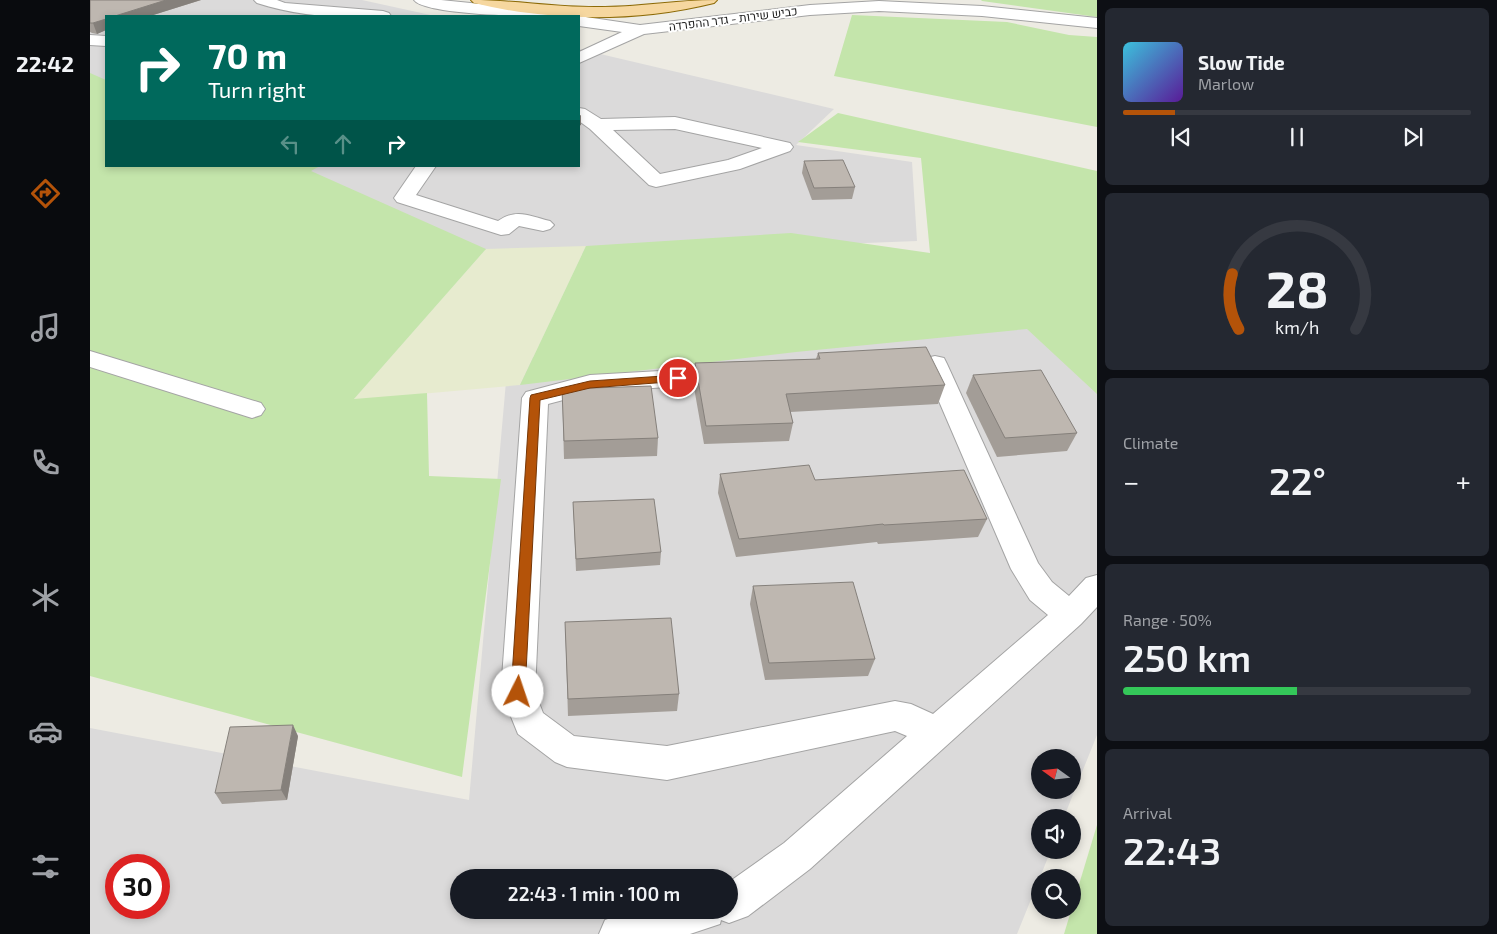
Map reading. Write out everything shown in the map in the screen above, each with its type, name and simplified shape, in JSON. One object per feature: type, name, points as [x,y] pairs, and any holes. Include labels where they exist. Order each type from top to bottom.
[{"type":"main road","points":[[479,0],[504,5],[566,11],[602,12],[675,6],[709,0]]},
{"type":"main road","points":[[523,0],[593,5],[657,0]]},
{"type":"street","points":[[262,0],[283,6],[368,15]]},
{"type":"street","points":[[422,0],[434,4],[538,15]]},
{"type":"street","name":"כביש שירות - גדר ההפרדה","points":[[580,21],[640,30],[810,10],[879,6],[982,11],[1097,23]]},
{"type":"street","points":[[581,55],[640,30]]},
{"type":"street","points":[[90,40],[105,41]]},
{"type":"street","points":[[580,114],[597,125],[656,181],[733,165],[783,147],[675,124],[597,125]]},
{"type":"street","points":[[425,167],[404,198],[501,229],[515,219],[543,225]]},
{"type":"street","points":[[90,359],[252,409]]},
{"type":"street","points":[[935,364],[1026,569],[1042,591],[1070,615]]},
{"type":"street","points":[[678,378],[590,384],[535,398],[518,692],[530,723],[567,751],[667,763],[894,716],[911,720],[935,734]]},
{"type":"street","points":[[738,899],[797,856],[1070,615],[1097,586]]},
{"type":"street","points":[[619,934],[673,919]]},
{"type":"shaded area","points":[[90,0],[362,0],[430,15],[105,15],[105,113],[90,107]]},
{"type":"shaded area","points":[[580,49],[834,109],[796,145],[912,162],[917,241],[505,257],[256,167],[580,167]]},
{"type":"shaded area","points":[[1063,315],[1097,367],[1097,735],[1081,775],[1081,749],[1031,749],[1031,799],[1071,799],[1067,809],[1031,809],[1031,859],[1047,859],[1043,869],[1031,869],[1031,899],[1017,934],[90,934],[90,728],[469,800],[508,359]]},
{"type":"green space","points":[[1097,0],[1097,17],[982,1]]},
{"type":"green space","points":[[852,15],[1007,22],[1069,35],[1097,37],[1097,127],[834,76]]},
{"type":"green space","points":[[90,73],[105,80],[105,167],[318,167],[311,171],[486,249],[354,399],[427,393],[429,476],[501,479],[462,777],[90,676]]},
{"type":"green space","points":[[838,113],[1097,171],[1097,394],[1027,329],[796,352],[520,385],[586,246],[791,233],[930,253],[921,158],[798,142]]},
{"type":"green space","points":[[586,246],[520,385],[353,400],[486,249]]},
{"type":"green space","points":[[1097,825],[1097,934],[1064,934],[1069,919],[1081,919],[1081,878]]},
{"type":"building","points":[[90,0],[166,0],[118,15],[105,15],[105,19],[90,23]]},
{"type":"building","points":[[843,160],[855,187],[814,188],[804,161]]},
{"type":"building","points":[[926,347],[945,385],[786,394],[793,423],[706,426],[695,363],[820,359],[818,353]]},
{"type":"building","points":[[1041,370],[1077,433],[1005,438],[973,375]]},
{"type":"building","points":[[651,386],[658,438],[564,441],[562,389]]},
{"type":"building","points":[[809,465],[815,480],[964,470],[987,519],[883,524],[739,539],[720,474]]},
{"type":"building","points":[[654,499],[661,552],[576,559],[573,502]]},
{"type":"building","points":[[853,582],[875,659],[769,663],[753,586]]},
{"type":"building","points":[[671,618],[679,694],[568,699],[565,622]]},
{"type":"building","points":[[293,725],[281,790],[215,793],[230,727]]},
{"type":"route","points":[[518,692],[535,398],[590,384],[678,378]]}]
